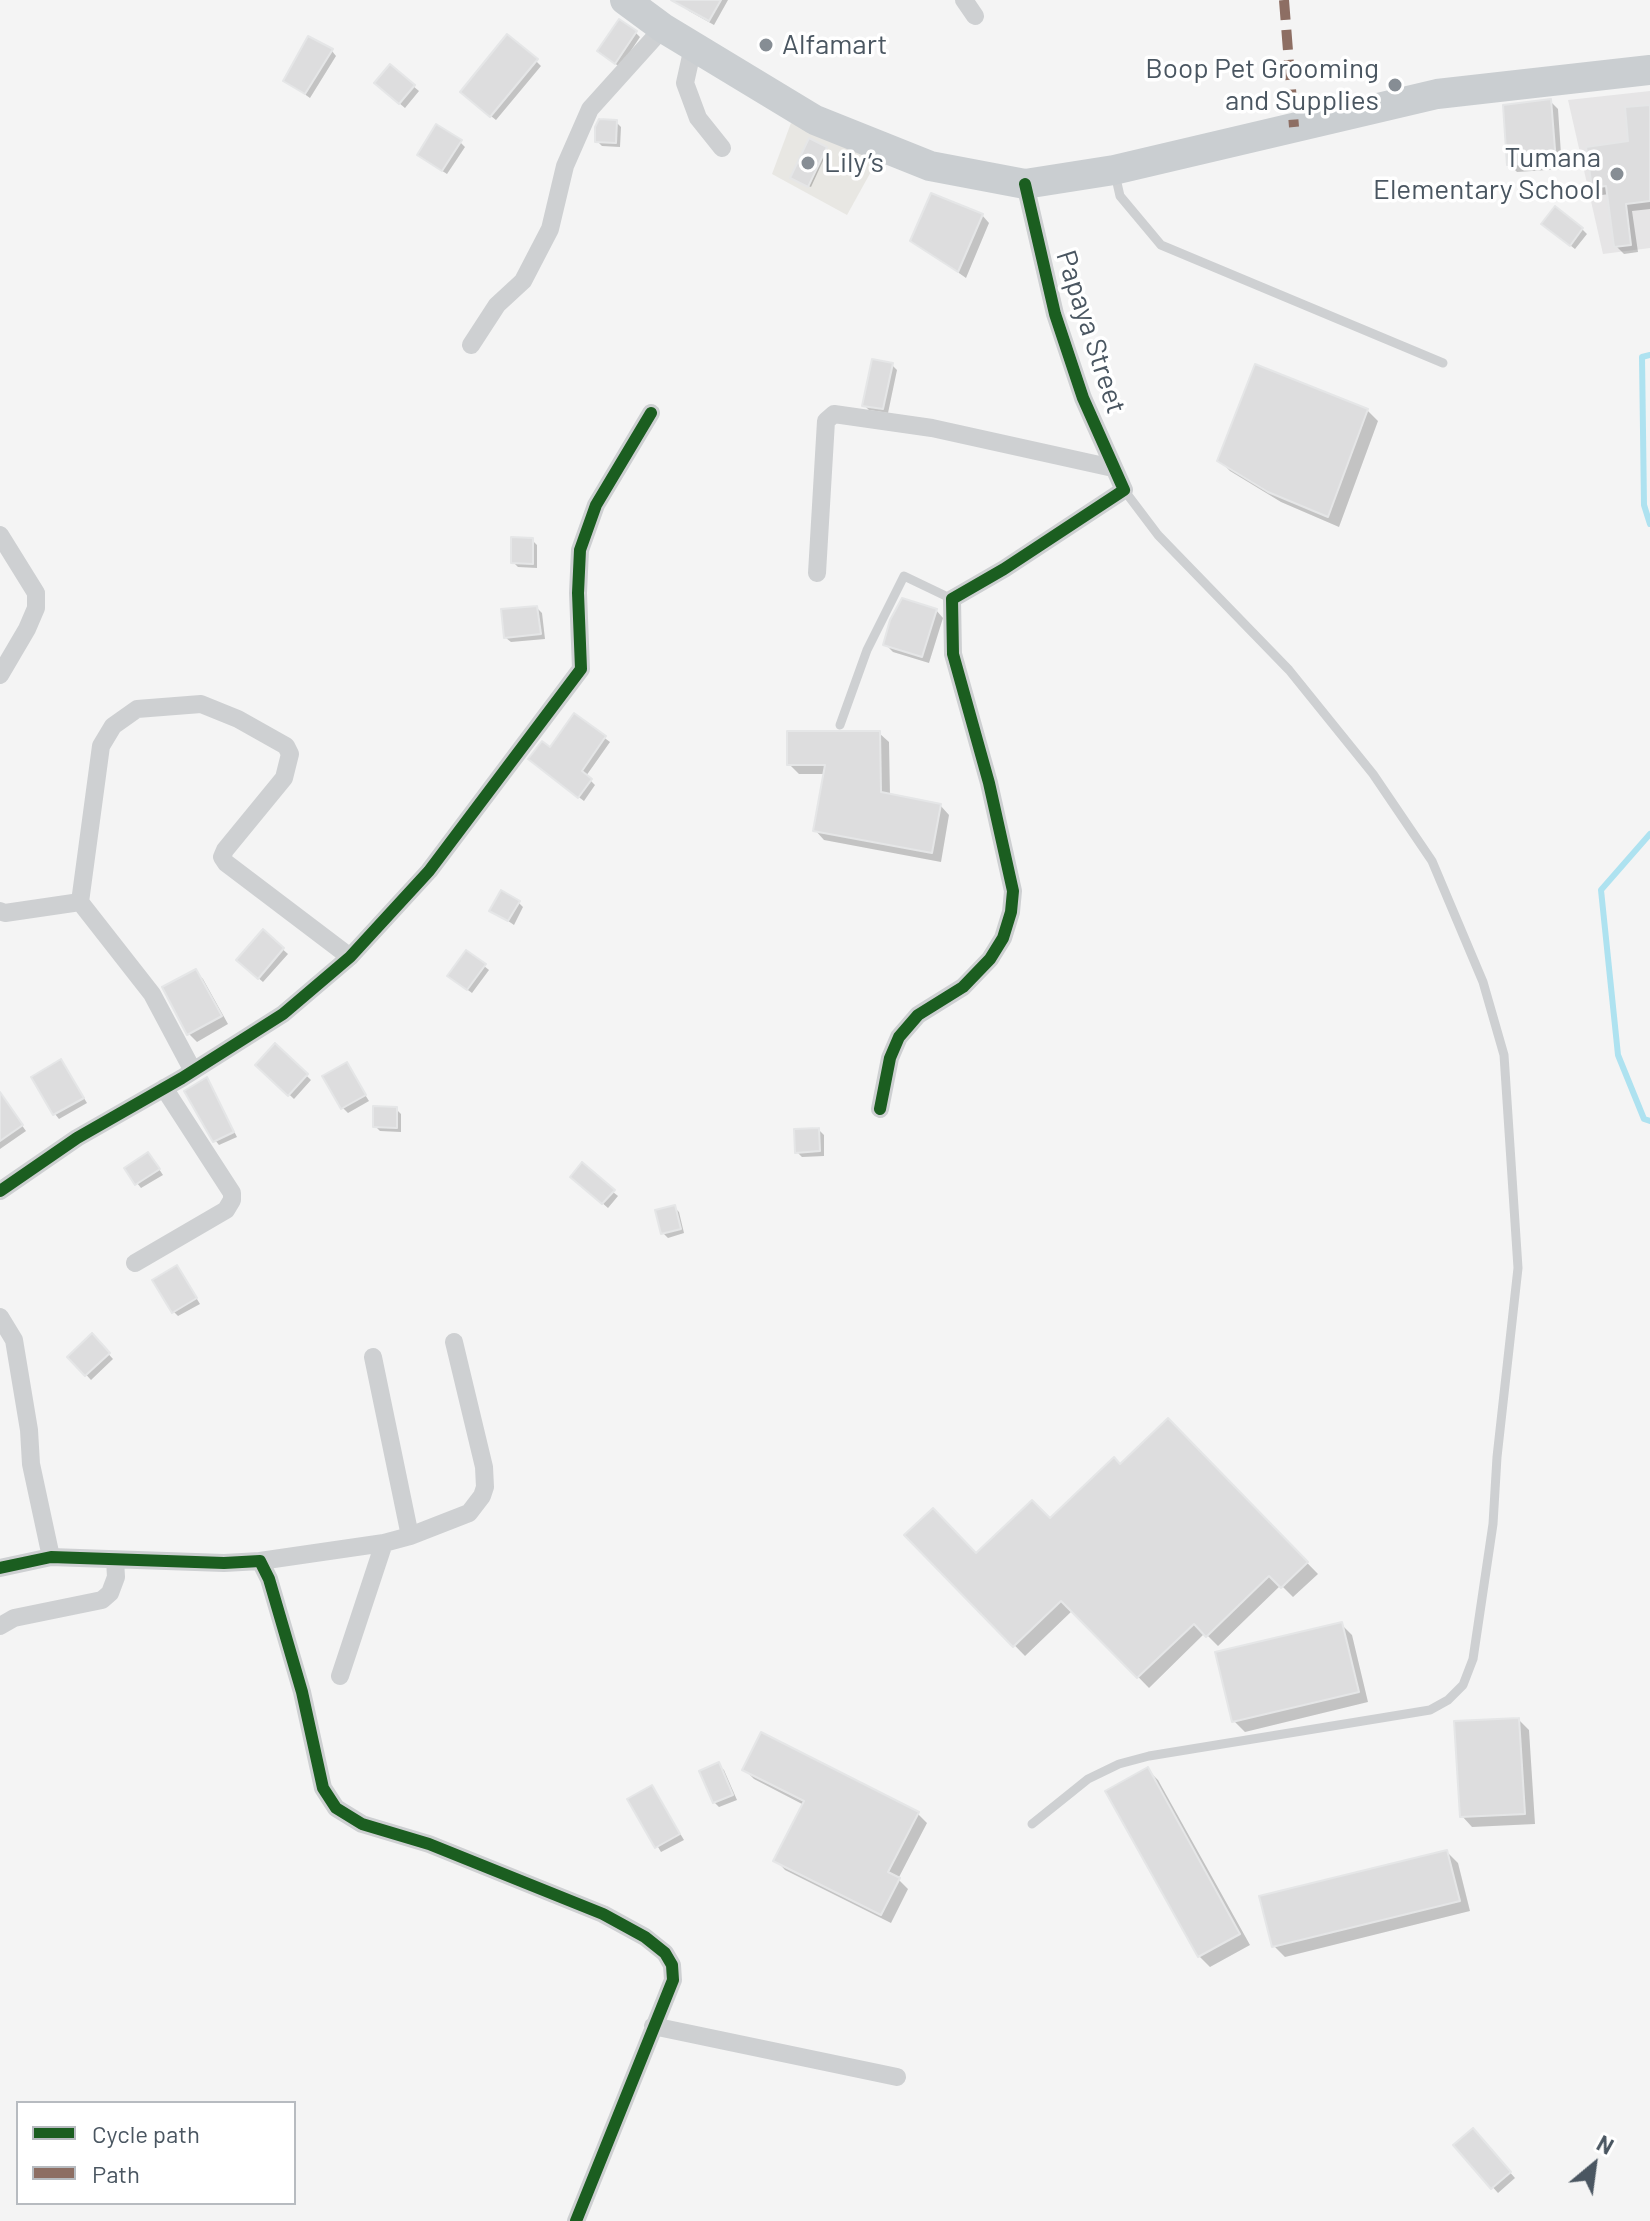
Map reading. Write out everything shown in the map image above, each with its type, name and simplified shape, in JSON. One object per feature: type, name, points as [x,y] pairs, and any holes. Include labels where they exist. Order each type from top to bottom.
[{"type":"main road","points":[[625,0],[693,47],[815,120],[930,166],[1025,184],[1114,170],[1437,94],[1650,70]]},
{"type":"street","points":[[964,0],[975,16]]},
{"type":"street","points":[[471,345],[497,305],[523,281],[550,229],[565,166],[590,109],[663,28]]},
{"type":"street","points":[[693,47],[685,83],[698,118],[722,148]]},
{"type":"street","name":"Papaya Street","points":[[1025,184],[1055,314],[1083,398],[1124,490]]},
{"type":"street","points":[[0,1191],[77,1138],[193,1071],[283,1014],[350,957],[429,871],[581,669],[580,550],[596,505],[651,413]]},
{"type":"street","points":[[817,573],[826,421],[834,414],[932,428],[1113,468]]},
{"type":"street","points":[[880,1109],[890,1058],[899,1037],[918,1015],[963,987],[990,959],[1003,938],[1011,912],[1013,891],[989,783],[953,654],[952,599],[1004,569],[1124,490]]},
{"type":"street","points":[[0,535],[24,569],[36,593],[36,608],[0,675]]},
{"type":"street","points":[[193,1071],[152,994],[80,902],[101,746],[113,726],[137,709],[201,704],[238,719],[286,746],[290,754],[284,778],[222,857],[350,957]]},
{"type":"street","points":[[0,911],[5,913],[80,902]]},
{"type":"street","points":[[135,1263],[226,1210],[232,1200],[232,1193],[164,1088]]},
{"type":"street","points":[[0,1317],[14,1340],[29,1430],[31,1464],[51,1557]]},
{"type":"street","points":[[0,1568],[51,1557],[260,1561],[384,1543],[469,1513],[485,1487],[484,1467],[454,1342]]},
{"type":"street","points":[[373,1357],[410,1536]]},
{"type":"street","points":[[340,1676],[384,1543]]},
{"type":"street","points":[[0,1626],[14,1618],[102,1600],[110,1593],[116,1577],[115,1560]]},
{"type":"street","points":[[260,1561],[269,1579],[302,1692],[323,1788],[336,1808],[362,1824],[429,1844],[603,1914],[645,1937],[665,1953],[672,1965],[673,1980],[576,2221]]},
{"type":"street","points":[[653,2026],[897,2077]]},
{"type":"lane","points":[[1114,170],[1120,196],[1161,245],[1443,363]]},
{"type":"lane","points":[[1032,1824],[1088,1779],[1119,1764],[1149,1756],[1430,1710],[1448,1700],[1463,1685],[1473,1659],[1493,1524],[1497,1457],[1518,1268],[1504,1055],[1483,982],[1432,861],[1373,774],[1289,670],[1158,535],[1124,490]]},
{"type":"lane","points":[[840,725],[867,650],[904,576],[952,599]]},
{"type":"shaded area","name":"Tumana Elementary School","points":[[1650,91],[1650,248],[1603,254],[1568,100]]},
{"type":"shaded area","points":[[791,123],[878,159],[847,215],[772,174]]},
{"type":"building","points":[[671,0],[721,0],[709,21]]},
{"type":"building","points":[[619,19],[637,31],[615,64],[597,51]]},
{"type":"building","points":[[507,34],[538,59],[490,117],[460,92]]},
{"type":"building","points":[[308,36],[333,49],[305,94],[283,81]]},
{"type":"building","points":[[390,64],[415,85],[399,104],[374,83]]},
{"type":"building","points":[[1551,99],[1556,162],[1507,165],[1503,105]]},
{"type":"building","points":[[1650,105],[1650,201],[1626,204],[1631,245],[1614,247],[1606,186],[1592,188],[1586,147],[1628,141],[1625,107]]},
{"type":"building","points":[[599,119],[617,120],[616,143],[595,142],[595,127]]},
{"type":"building","points":[[436,124],[462,140],[442,171],[417,155]]},
{"type":"building","name":"Lily’s","points":[[809,138],[827,147],[808,187],[790,178]]},
{"type":"building","points":[[931,193],[983,214],[958,272],[910,241]]},
{"type":"building","points":[[1555,206],[1583,228],[1570,246],[1541,224]]},
{"type":"building","points":[[872,359],[893,363],[883,409],[862,406]]},
{"type":"building","points":[[1255,364],[1368,409],[1328,517],[1268,492],[1217,461]]},
{"type":"building","points":[[511,537],[533,538],[533,564],[511,563]]},
{"type":"building","points":[[902,598],[937,609],[922,657],[883,645],[890,620]]},
{"type":"building","points":[[537,606],[541,634],[504,638],[501,609]]},
{"type":"building","points":[[574,713],[606,736],[582,771],[592,779],[578,798],[528,759],[542,741],[550,747]]},
{"type":"building","points":[[787,731],[880,731],[881,792],[941,804],[932,853],[813,831],[825,765],[787,765]]},
{"type":"building","points":[[501,890],[520,901],[508,921],[489,911]]},
{"type":"building","points":[[263,929],[284,948],[258,979],[236,960]]},
{"type":"building","points":[[466,950],[486,964],[467,990],[447,976]]},
{"type":"building","points":[[196,969],[222,1016],[187,1035],[162,987]]},
{"type":"building","points":[[275,1043],[308,1074],[288,1096],[255,1065]]},
{"type":"building","points":[[61,1059],[84,1098],[53,1115],[31,1077]]},
{"type":"building","points":[[347,1062],[366,1095],[341,1109],[322,1076]]},
{"type":"building","points":[[207,1077],[234,1132],[213,1142],[184,1091]]},
{"type":"building","points":[[0,1092],[23,1125],[0,1141]]},
{"type":"building","points":[[373,1106],[397,1107],[397,1128],[373,1127]]},
{"type":"building","points":[[819,1128],[820,1151],[795,1153],[794,1129]]},
{"type":"building","points":[[148,1152],[160,1169],[135,1185],[124,1168]]},
{"type":"building","points":[[582,1162],[615,1190],[602,1204],[570,1177]]},
{"type":"building","points":[[675,1205],[681,1229],[661,1234],[655,1210]]},
{"type":"building","points":[[177,1265],[197,1298],[172,1313],[152,1280]]},
{"type":"building","points":[[92,1333],[110,1353],[85,1376],[67,1357]]},
{"type":"building","points":[[1168,1418],[1308,1562],[1281,1588],[1269,1576],[1206,1637],[1194,1624],[1137,1678],[1061,1601],[1013,1647],[904,1535],[933,1508],[976,1553],[1032,1500],[1050,1518],[1114,1457],[1120,1464]]},
{"type":"building","points":[[1342,1622],[1359,1692],[1232,1722],[1215,1652]]},
{"type":"building","points":[[1519,1718],[1525,1814],[1460,1817],[1454,1721]]},
{"type":"building","points":[[761,1732],[919,1812],[888,1872],[900,1878],[881,1915],[773,1861],[804,1801],[742,1770]]},
{"type":"building","points":[[719,1762],[733,1795],[713,1803],[699,1771]]},
{"type":"building","points":[[1148,1767],[1240,1934],[1198,1957],[1105,1791]]},
{"type":"building","points":[[652,1785],[680,1834],[655,1848],[627,1799]]},
{"type":"building","points":[[1447,1850],[1460,1901],[1272,1947],[1259,1896]]},
{"type":"building","points":[[1473,2128],[1511,2172],[1491,2189],[1453,2145]]},
{"type":"waterway","points":[[1650,355],[1642,357],[1644,505],[1650,524]]},
{"type":"waterway","points":[[1650,834],[1601,890],[1618,1055],[1644,1119],[1650,1121]]},
{"type":"marked path","points":[[1284,0],[1294,127]]},
{"type":"cycle path","points":[[880,1109],[890,1058],[899,1037],[918,1015],[963,987],[990,959],[1003,938],[1011,912],[1013,891],[989,783],[953,654],[952,599],[1004,569],[1124,490],[1083,398],[1055,314],[1025,184]]},
{"type":"cycle path","points":[[0,1191],[77,1138],[182,1078],[283,1014],[350,957],[429,871],[581,669],[580,550],[596,505],[651,413]]},
{"type":"cycle path","points":[[0,1568],[51,1557],[224,1563],[260,1561],[269,1579],[302,1692],[323,1788],[336,1808],[362,1824],[429,1844],[603,1914],[645,1937],[665,1953],[672,1965],[673,1980],[576,2221]]},
{"type":"place","name":"Alfamart","points":[[766,45]]},
{"type":"place","name":"Boop Pet Grooming and Supplies","points":[[1395,85]]},
{"type":"place","name":"Lily’s","points":[[808,163]]},
{"type":"place","name":"Tumana Elementary School","points":[[1617,174]]}]
